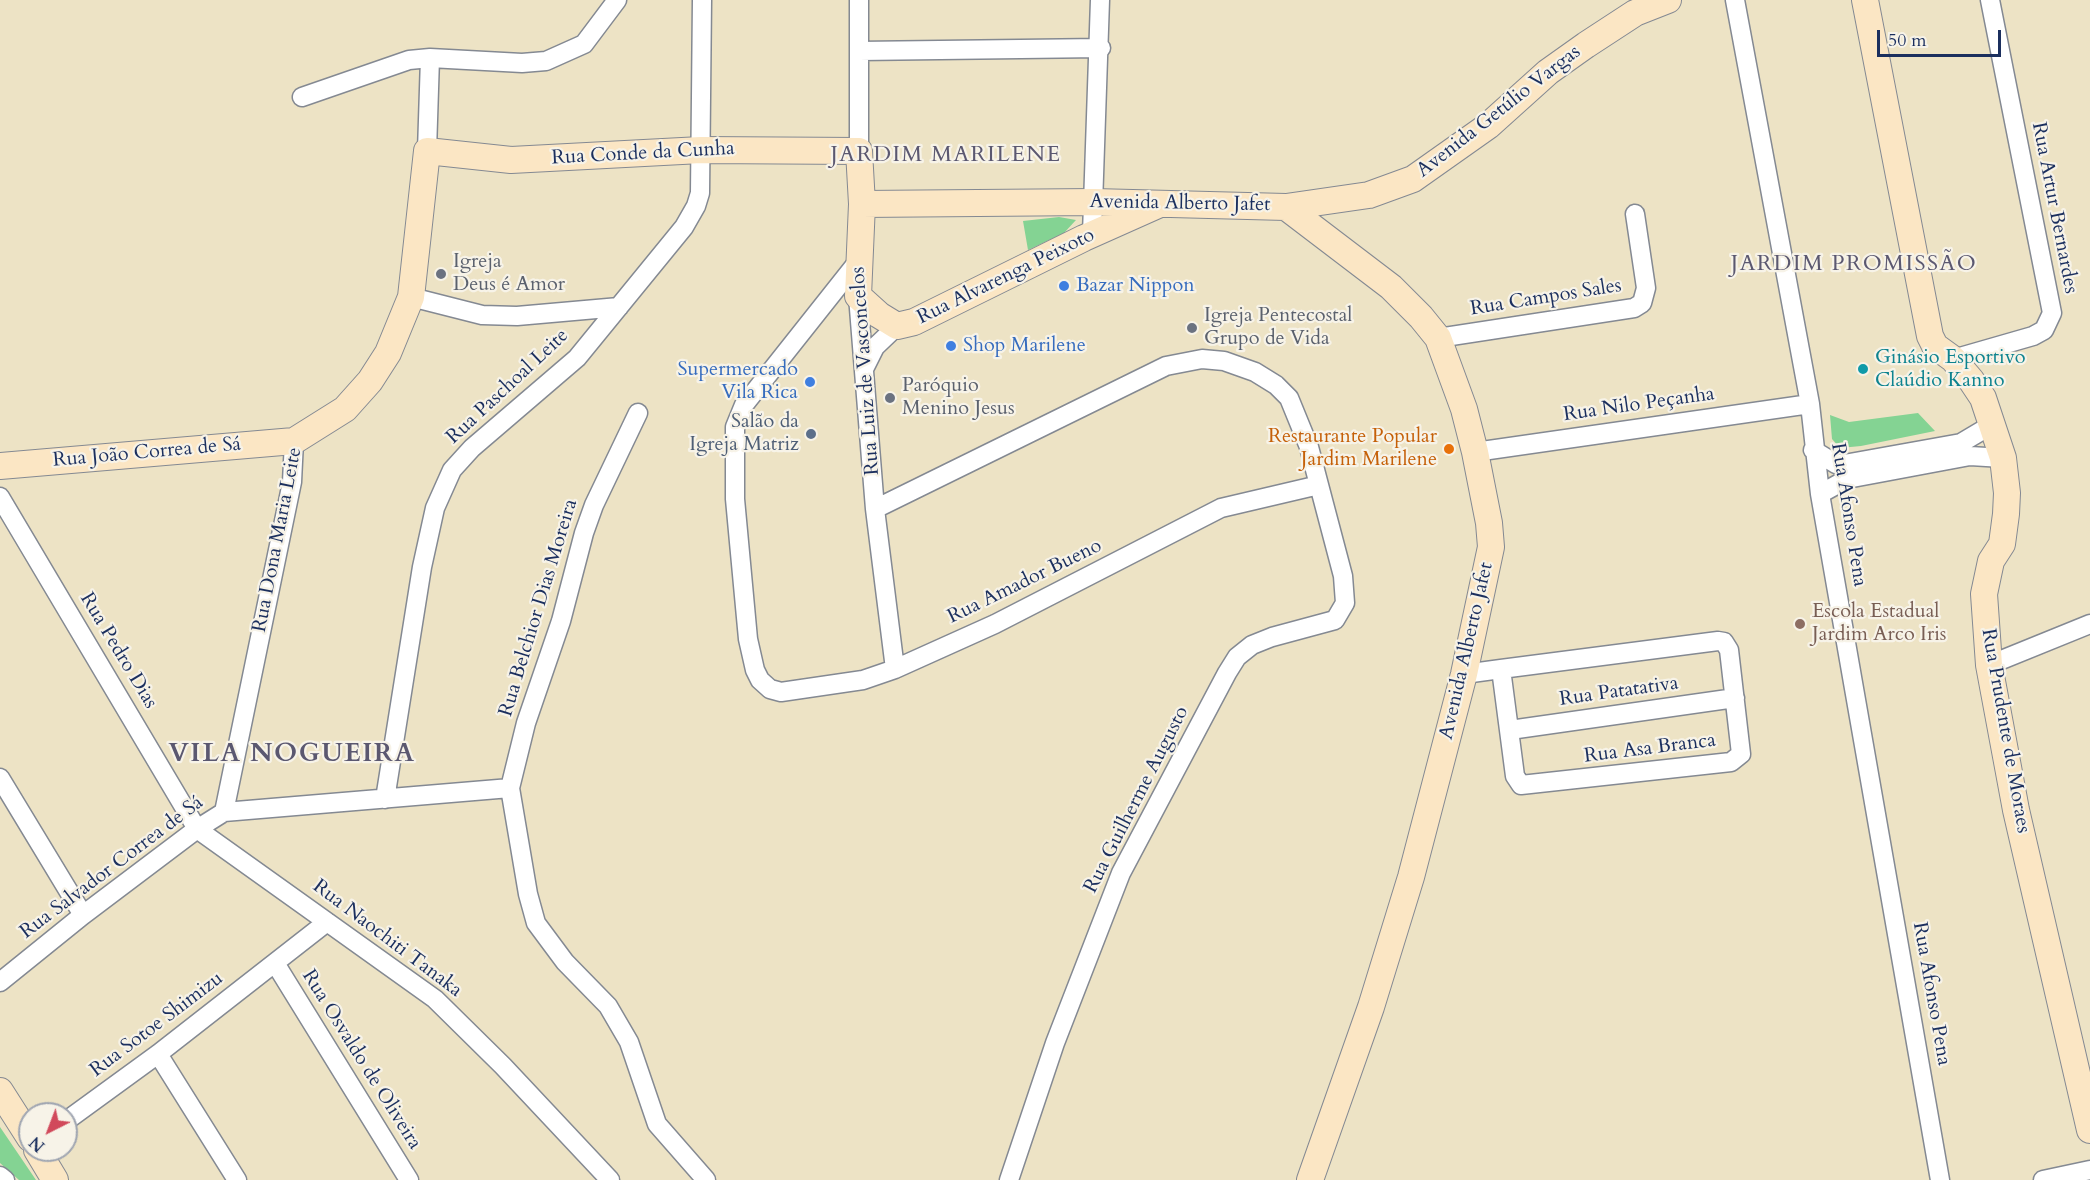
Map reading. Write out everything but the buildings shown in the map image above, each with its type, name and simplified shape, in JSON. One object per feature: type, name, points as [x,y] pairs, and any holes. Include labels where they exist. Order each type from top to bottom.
[{"type":"street","points":[[302,97],[409,60],[430,58],[522,63],[546,61],[584,44],[617,0]]},
{"type":"street","name":"Rua Paschoal Leite","points":[[385,799],[422,567],[435,508],[452,470],[472,448],[577,358],[684,227],[696,206],[700,193],[702,0]]},
{"type":"street","name":"Rua Luiz de Vasconcelos","points":[[859,0],[859,151],[862,204],[858,296],[875,509],[895,669]]},
{"type":"street","points":[[1092,234],[1101,48],[1100,0]]},
{"type":"street","name":"Avenida Getúlio Vargas","points":[[1286,207],[1369,195],[1413,179],[1488,126],[1548,72],[1586,45],[1635,13],[1668,0]]},
{"type":"street","name":"Rua Afonso Pena","points":[[1735,0],[1810,404],[1813,450],[1820,494],[1940,1180]]},
{"type":"street","name":"Rua Prudente de Moraes","points":[[1865,0],[1924,315],[1935,346],[1953,359],[1983,398],[2003,458],[2007,493],[2006,514],[2001,544],[1991,561],[1984,594],[1989,665],[2016,810],[2090,1130]]},
{"type":"street","name":"Rua Artur Bernardes","points":[[1953,359],[2033,336],[2044,330],[2050,322],[2052,313],[1990,0]]},
{"type":"street","points":[[859,51],[1101,48]]},
{"type":"street","name":"Rua Dona Maria Leite","points":[[224,812],[292,482],[294,441],[345,409],[370,381],[388,353],[411,297],[427,151],[430,58]]},
{"type":"street","name":"Rua Conde da Cunha","points":[[427,151],[522,159],[701,150],[859,151]]},
{"type":"street","name":"Avenida Alberto Jafet","points":[[862,204],[1094,202],[1286,207],[1391,287],[1421,316],[1438,338],[1464,409],[1475,452],[1489,523],[1491,547],[1464,674],[1396,926],[1310,1180]]},
{"type":"street","name":"Rua Alvarenga Peixoto","points":[[858,296],[879,315],[897,326],[914,322],[1092,234],[1158,205]]},
{"type":"street","name":"Rua Campos Sales","points":[[1438,338],[1634,308],[1646,297],[1635,214]]},
{"type":"street","name":"Rua Amador Bueno","points":[[859,260],[744,405],[735,427],[733,458],[748,639],[755,670],[764,685],[781,692],[863,680],[895,669],[995,624],[1221,508],[1319,485]]},
{"type":"street","points":[[411,297],[482,315],[517,316],[619,307]]},
{"type":"street","points":[[864,370],[875,347],[897,326]]},
{"type":"street","name":"Rua Guilherme Augusto","points":[[875,509],[1166,366],[1202,359],[1224,361],[1255,372],[1276,385],[1289,398],[1309,447],[1343,576],[1346,603],[1335,620],[1272,637],[1252,645],[1237,657],[1227,673],[1121,873],[1055,1043],[1009,1180]]},
{"type":"street","name":"Rua Nilo Peçanha","points":[[1475,452],[1810,404]]},
{"type":"street","name":"Rua Belchior Dias Moreira","points":[[510,788],[526,723],[561,621],[584,533],[594,505],[638,413]]},
{"type":"street","points":[[1813,450],[1836,464],[1844,464],[1961,443],[1993,424]]},
{"type":"street","name":"Rua João Correa de Sá","points":[[0,466],[294,441]]},
{"type":"street","points":[[1820,494],[1846,479],[1970,456],[2003,458]]},
{"type":"street","name":"Rua Pedro Dias","points":[[0,497],[197,828]]},
{"type":"street","points":[[1989,665],[2090,624]]},
{"type":"street","name":"Rua Asa Branca","points":[[1464,674],[1501,669],[1718,641],[1724,642],[1729,650],[1741,754],[1731,762],[1521,785],[1515,776],[1501,669]]},
{"type":"street","name":"Rua Patatativa","points":[[1510,730],[1735,698]]},
{"type":"street","points":[[0,778],[83,915]]},
{"type":"street","points":[[510,788],[528,894],[536,923],[565,962],[614,1015],[629,1042],[657,1124],[706,1180]]},
{"type":"street","name":"Rua Salvador Correa de Sá","points":[[0,982],[197,828],[224,812],[510,788]]},
{"type":"street","name":"Rua Naochiti Tanaka","points":[[197,828],[435,999],[503,1066],[610,1180]]},
{"type":"street","name":"Rua Sotoe Shimizu","points":[[78,1112],[158,1054],[327,922]]},
{"type":"street","name":"Rua Osvaldo de Oliveira","points":[[275,963],[409,1180]]},
{"type":"street","points":[[158,1054],[237,1180]]},
{"type":"street","points":[[0,1091],[18,1119]]},
{"type":"street","points":[[45,1162],[55,1180]]},
{"type":"street","points":[[2043,1180],[2090,1170]]},
{"type":"street","points":[[0,1176],[4,1180]]},
{"type":"green space","points":[[1059,217],[1076,220],[1064,233],[1028,250],[1023,221]]},
{"type":"green space","points":[[1918,413],[1935,431],[1840,448],[1832,439],[1830,415],[1849,422]]},
{"type":"green space","points":[[0,1127],[18,1154],[18,1162],[24,1162],[36,1180],[19,1180],[0,1163]]},
{"type":"place","name":"Igreja Deus é Amor","points":[[441,274]]},
{"type":"place","name":"Bazar Nippon","points":[[1064,286]]},
{"type":"place","name":"Igreja Pentecostal Grupo de Vida","points":[[1192,328]]},
{"type":"place","name":"Shop Marilene","points":[[951,346]]},
{"type":"place","name":"Ginásio Esportivo Claúdio Kanno","points":[[1863,369]]},
{"type":"place","name":"Supermercado Vila Rica","points":[[810,382]]},
{"type":"place","name":"Paróquio Menino Jesus","points":[[890,398]]},
{"type":"place","name":"Salão da Igreja Matriz","points":[[811,434]]},
{"type":"place","name":"Restaurante Popular Jardim Marilene","points":[[1449,449]]},
{"type":"place","name":"Escola Estadual Jardim Arco Iris","points":[[1800,624]]},
{"type":"district","name":"JARDIM MARILENE","points":[[946,156]]},
{"type":"district","name":"JARDIM PROMISSÃO","points":[[1854,265]]},
{"type":"district","name":"VILA NOGUEIRA","points":[[292,755]]}]
